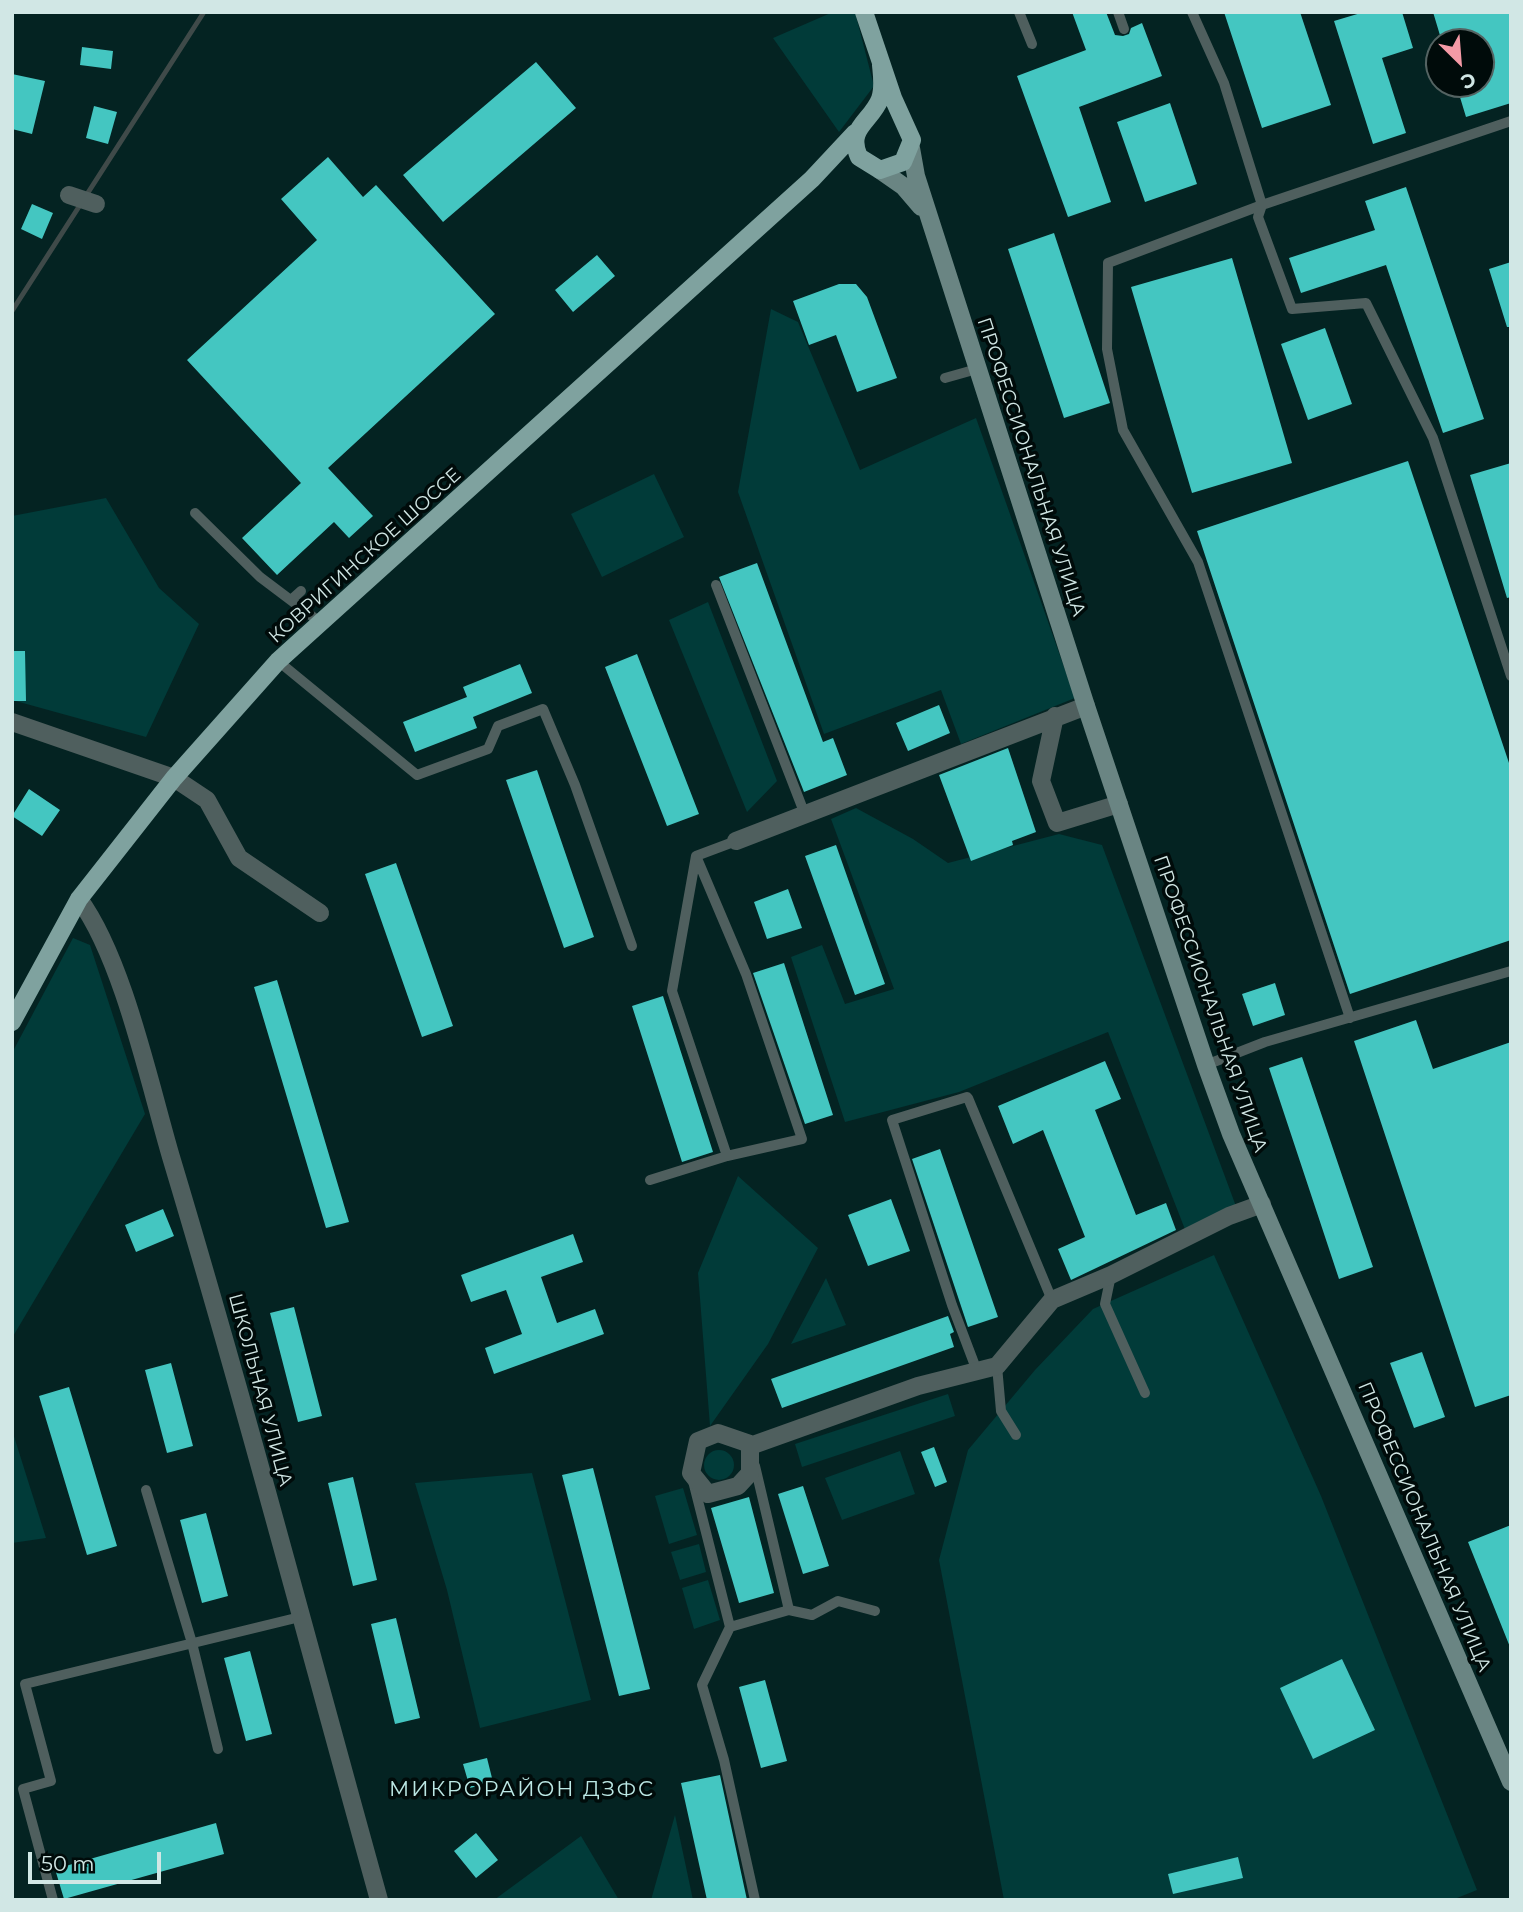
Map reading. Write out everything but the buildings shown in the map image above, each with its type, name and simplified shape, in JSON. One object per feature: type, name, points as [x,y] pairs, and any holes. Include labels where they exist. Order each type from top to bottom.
[{"type":"main road","name":"ПРОФЕССИОНАЛЬНАЯ УЛИЦА","points":[[864,12],[881,65],[902,118],[911,132],[911,148],[929,219],[1086,706],[1206,1065],[1262,1204],[1511,1782]]},
{"type":"main road","name":"ПРОФЕССИОНАЛЬНАЯ УЛИЦА","points":[[855,133],[880,98],[881,65]]},
{"type":"main road","points":[[871,114],[887,112],[902,118]]},
{"type":"main road","points":[[855,133],[856,150],[872,166],[903,162],[911,148]]},
{"type":"main road","name":"КОВРИГИНСКОЕ ШОССЕ","points":[[12,1022],[79,899],[174,778],[278,661],[812,179],[855,133]]},
{"type":"main road","name":"КОВРИГИНСКОЕ ШОССЕ","points":[[812,179],[848,161],[872,166]]},
{"type":"main road","name":"ПРОФЕССИОНАЛЬНАЯ УЛИЦА","points":[[872,166],[903,186],[929,219]]},
{"type":"street","points":[[69,195],[96,204]]},
{"type":"street","points":[[736,841],[804,812],[1086,706]]},
{"type":"street","points":[[1055,716],[1041,781],[1056,823],[1119,804]]},
{"type":"street","points":[[12,722],[174,778],[207,800],[239,858],[320,913]]},
{"type":"street","name":"ШКОЛЬНАЯ УЛИЦА","points":[[79,899],[97,924],[125,1003],[217,1310],[379,1900]]},
{"type":"street","points":[[750,1444],[750,1473],[738,1486],[708,1494],[691,1473],[698,1441],[718,1433],[750,1444],[918,1387],[997,1366],[1052,1300],[1111,1275],[1229,1216],[1262,1204]]},
{"type":"lane","points":[[1019,12],[1032,44]]},
{"type":"lane","points":[[1118,12],[1125,29]]},
{"type":"lane","points":[[1192,12],[1224,83],[1262,205],[1258,217],[1292,309],[1366,303],[1433,438],[1511,676]]},
{"type":"lane","points":[[1350,1018],[1198,562],[1123,430],[1107,349],[1108,263],[1262,205],[1511,121]]},
{"type":"lane","points":[[945,377],[977,369]]},
{"type":"lane","points":[[195,513],[260,577],[321,623]]},
{"type":"lane","points":[[716,585],[804,812]]},
{"type":"lane","points":[[290,600],[301,591]]},
{"type":"lane","points":[[278,661],[417,775],[488,750],[498,726],[543,709],[575,785],[632,946]]},
{"type":"lane","points":[[696,856],[736,841]]},
{"type":"lane","points":[[696,856],[673,991],[727,1156]]},
{"type":"lane","points":[[650,1180],[727,1156],[802,1139],[746,974],[696,856]]},
{"type":"lane","points":[[1206,1065],[1265,1042],[1511,971]]},
{"type":"lane","points":[[977,1371],[952,1305],[892,1120],[967,1097],[1052,1300]]},
{"type":"lane","points":[[1111,1275],[1105,1304],[1145,1393]]},
{"type":"lane","points":[[997,1366],[1001,1411],[1016,1435]]},
{"type":"lane","points":[[750,1444],[789,1610]]},
{"type":"lane","points":[[691,1473],[730,1627],[702,1685],[724,1760],[755,1900]]},
{"type":"lane","points":[[146,1490],[192,1643],[218,1749]]},
{"type":"lane","points":[[730,1627],[789,1610],[812,1615],[838,1601],[875,1611]]},
{"type":"lane","points":[[53,1900],[23,1788],[51,1781],[25,1684],[300,1617]]},
{"type":"shaded area","points":[[833,12],[855,12],[874,86],[839,132],[773,38]]},
{"type":"shaded area","points":[[771,309],[798,322],[860,470],[976,418],[1075,698],[961,744],[941,690],[824,734],[738,492]]},
{"type":"shaded area","points":[[654,474],[684,537],[602,577],[571,514]]},
{"type":"shaded area","points":[[106,498],[159,588],[199,624],[146,737],[12,700],[12,516]]},
{"type":"shaded area","points":[[708,602],[777,781],[747,812],[669,620]]},
{"type":"shaded area","points":[[856,808],[913,839],[948,863],[1059,834],[1102,845],[1237,1209],[1186,1232],[1108,1032],[959,1092],[845,1122],[791,957],[822,945],[845,1004],[894,989],[831,819]]},
{"type":"shaded area","points":[[73,938],[90,945],[145,1114],[12,1338],[12,1053]]},
{"type":"shaded area","points":[[738,1176],[818,1248],[768,1344],[710,1426],[698,1273]]},
{"type":"shaded area","points":[[1214,1255],[1321,1496],[1477,1890],[1452,1900],[1004,1900],[939,1560],[968,1450],[1035,1370],[1093,1309]]},
{"type":"shaded area","points":[[826,1278],[846,1325],[791,1344]]},
{"type":"shaded area","points":[[948,1394],[955,1416],[802,1467],[795,1444]]},
{"type":"shaded area","points":[[12,1430],[46,1538],[12,1543]]},
{"type":"shaded area","points":[[719,1450],[730,1454],[734,1465],[730,1476],[719,1480],[708,1476],[704,1465],[708,1454]]},
{"type":"shaded area","points":[[900,1451],[915,1494],[842,1520],[825,1478]]},
{"type":"shaded area","points":[[532,1473],[591,1700],[480,1728],[447,1590],[415,1483]]},
{"type":"shaded area","points":[[683,1488],[697,1535],[669,1544],[655,1496]]},
{"type":"shaded area","points":[[699,1544],[706,1572],[680,1580],[671,1552]]},
{"type":"shaded area","points":[[708,1580],[720,1620],[694,1629],[682,1588]]},
{"type":"shaded area","points":[[675,1815],[693,1900],[651,1900]]},
{"type":"shaded area","points":[[581,1836],[619,1900],[494,1900]]},
{"type":"waterway","points":[[12,311],[204,12]]},
{"type":"district","name":"МИКРОРАЙОН ДЗФС","points":[[522,1790]]}]
